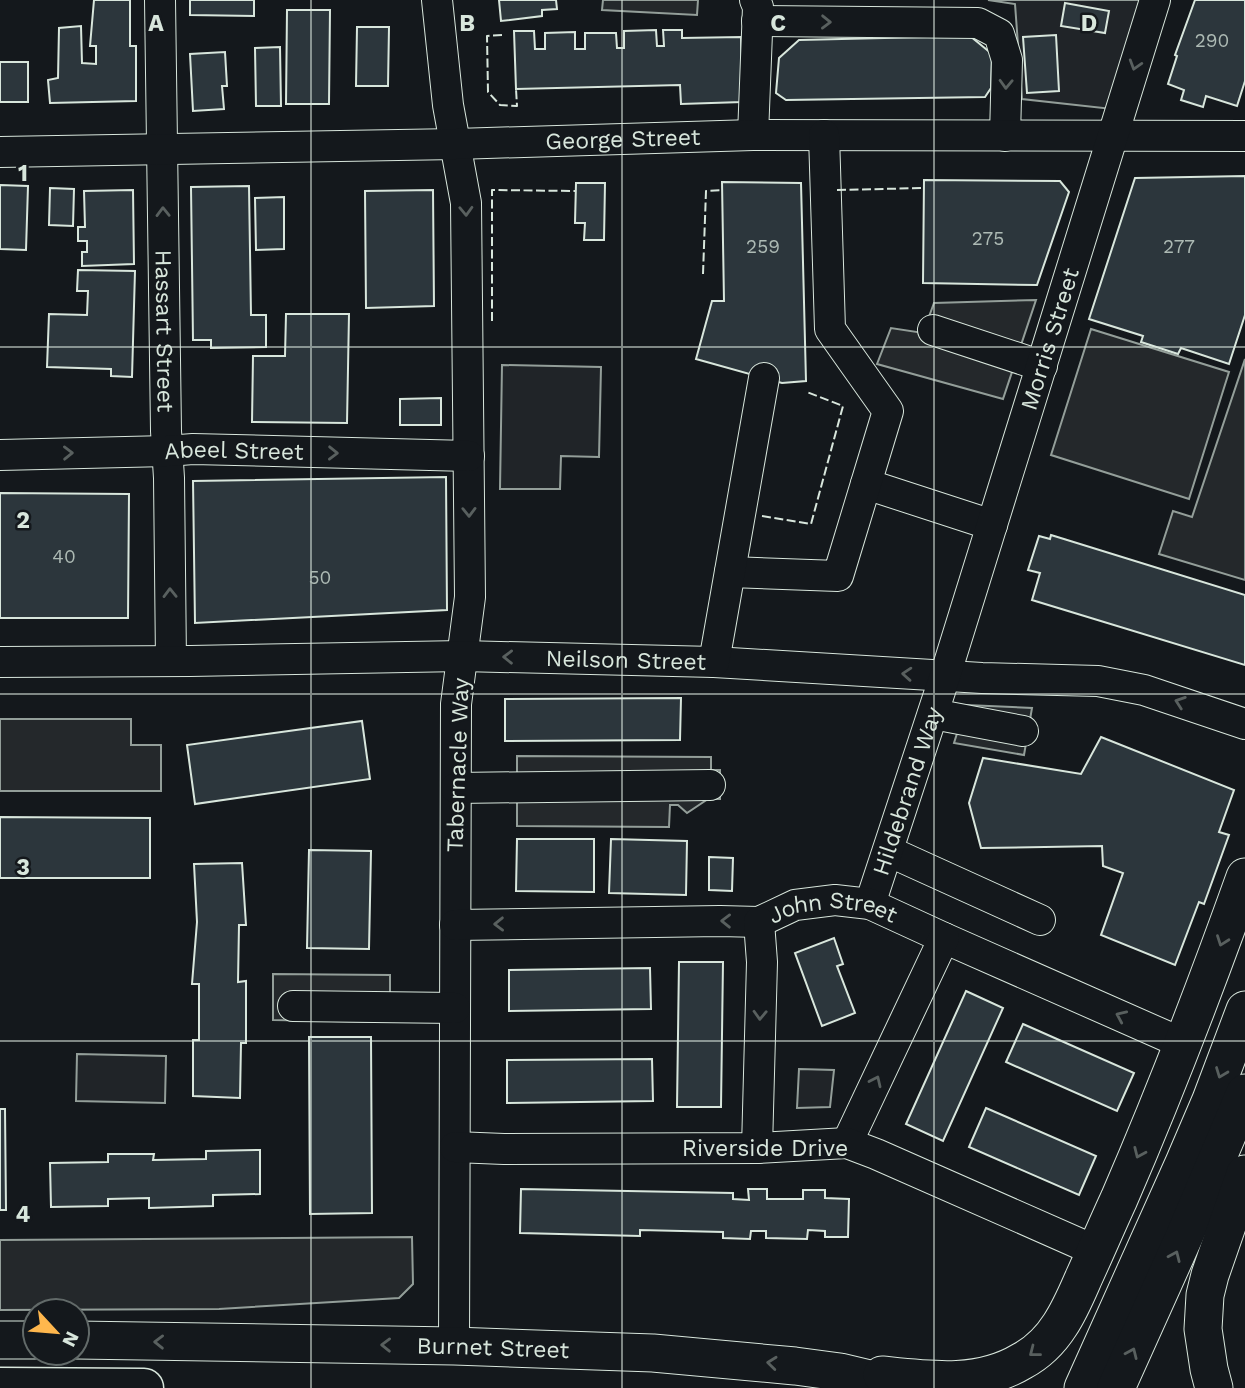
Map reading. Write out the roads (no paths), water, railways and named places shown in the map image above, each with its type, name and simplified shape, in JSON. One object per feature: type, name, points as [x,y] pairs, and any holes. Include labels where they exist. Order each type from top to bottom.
[{"type":"highway","points":[[0,1387],[144,1388]]},
{"type":"main road","points":[[840,1372],[946,1380],[975,1378],[1022,1362],[1042,1346],[1061,1324],[1149,1130],[1184,1044],[1245,877]]},
{"type":"main road","points":[[1116,1388],[1133,1314],[1184,1163],[1245,1010]]},
{"type":"main road","points":[[1083,1388],[1133,1314],[1245,1093]]},
{"type":"main road","points":[[1214,1388],[1205,1350],[1204,1303],[1210,1275],[1245,1174]]},
{"type":"main road","points":[[0,1340],[21,1340]]},
{"type":"main road","name":"Burnet Street","points":[[91,1340],[454,1346],[653,1353],[840,1372],[907,1388]]},
{"type":"street","name":"Hassart Street","points":[[160,0],[171,661]]},
{"type":"street","name":"Tabernacle Way","points":[[437,0],[448,105],[466,203],[470,597],[456,704],[454,1346]]},
{"type":"street","name":"Morris Street","points":[[945,676],[1156,0]]},
{"type":"street","points":[[753,135],[756,11],[978,23],[999,34],[1007,60],[1005,136]]},
{"type":"street","name":"George Street","points":[[0,152],[456,144],[753,135],[1245,136]]},
{"type":"street","points":[[730,572],[838,576],[888,411],[830,329],[824,135]]},
{"type":"street","points":[[933,330],[1042,366]]},
{"type":"street","points":[[714,662],[764,378]]},
{"type":"street","name":"Abeel Street","points":[[0,455],[167,452],[193,449],[469,456]]},
{"type":"street","points":[[866,484],[992,525]]},
{"type":"street","name":"Neilson Street","points":[[0,662],[462,656],[714,662],[945,676],[1098,681],[1144,690],[1245,724]]},
{"type":"street","name":"Hildebrand Way","points":[[870,904],[945,676]]},
{"type":"street","points":[[933,714],[1023,731]]},
{"type":"street","points":[[456,788],[710,785]]},
{"type":"street","points":[[888,851],[1040,920]]},
{"type":"street","name":"John Street","points":[[455,925],[759,922],[795,905],[835,900],[870,904],[1184,1044]]},
{"type":"street","points":[[757,1148],[762,961],[759,922]]},
{"type":"street","points":[[847,1143],[944,938]]},
{"type":"street","points":[[293,1006],[455,1008]]},
{"type":"street","name":"Riverside Drive","points":[[455,1147],[757,1148],[847,1143],[1096,1251]]}]
